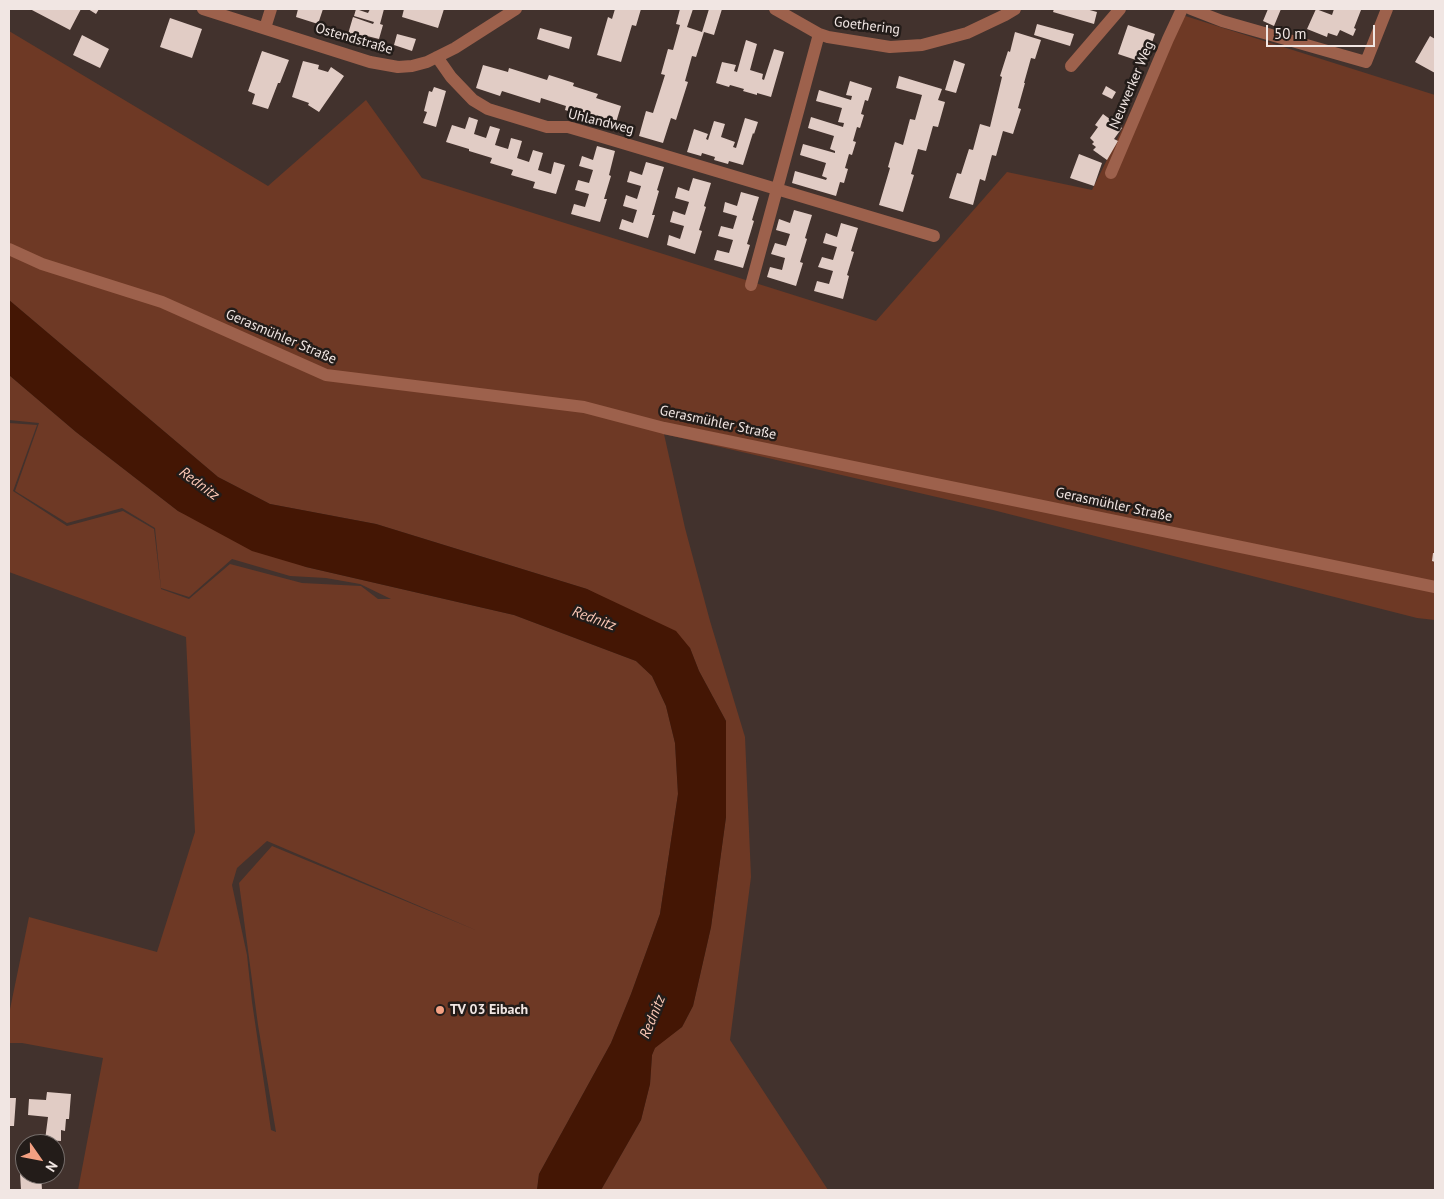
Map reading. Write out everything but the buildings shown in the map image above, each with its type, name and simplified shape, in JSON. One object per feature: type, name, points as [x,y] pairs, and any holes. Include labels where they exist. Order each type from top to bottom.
[{"type":"street","name":"Ostendstraße","points":[[203,9],[382,65],[398,67],[427,62],[455,48],[516,9]]},
{"type":"street","points":[[264,28],[271,9]]},
{"type":"street","name":"Goethering","points":[[776,9],[819,34],[890,47],[922,45],[968,33],[1015,9]]},
{"type":"street","points":[[1071,66],[1120,9]]},
{"type":"street","name":"Neuwerker Weg","points":[[1111,172],[1182,9]]},
{"type":"street","points":[[1191,9],[1222,21],[1366,62],[1387,9]]},
{"type":"street","points":[[751,285],[819,34]]},
{"type":"street","name":"Uhlandweg","points":[[437,57],[472,100],[488,109],[547,127],[568,127],[934,236]]},
{"type":"street","name":"Gerasmühler Straße","points":[[9,249],[42,264],[162,302],[326,375],[584,407],[664,428],[1435,587]]},
{"type":"shaded area","points":[[1179,14],[1435,95],[1435,620],[1417,618],[993,510],[664,434],[685,528],[710,621],[745,737],[751,877],[730,1040],[828,1190],[601,1190],[641,1120],[650,1084],[652,1055],[655,1047],[682,1027],[693,1006],[711,927],[726,817],[726,721],[699,671],[690,648],[587,589],[376,524],[270,504],[218,477],[9,300],[9,31],[268,186],[366,100],[422,178],[876,321],[1007,172],[1092,190]]},
{"type":"shaded area","points":[[9,375],[76,432],[178,511],[306,567],[514,615],[636,661],[652,676],[666,706],[675,743],[678,794],[660,914],[611,1043],[539,1174],[537,1190],[78,1190],[103,1058],[22,1043],[9,1043],[9,1014],[29,917],[157,952],[195,832],[186,637],[9,572],[9,423],[37,425],[13,491],[67,526],[123,511],[154,529],[161,589],[189,599],[230,564],[302,583],[361,586],[378,599],[391,599],[360,584],[326,578],[290,576],[232,559],[189,597],[161,588],[155,528],[122,508],[67,523],[15,491],[39,423],[9,420]],"holes":[[[267,841],[478,931],[272,846],[239,883],[258,1025],[276,1132],[271,1130],[247,955],[232,885],[237,868]]]},
{"type":"water","name":"Rednitz","points":[[9,300],[218,477],[270,504],[376,524],[587,589],[676,631],[690,648],[699,671],[726,721],[726,817],[711,927],[693,1006],[682,1027],[655,1048],[652,1055],[650,1084],[641,1120],[601,1190],[537,1190],[539,1174],[611,1043],[660,914],[678,794],[675,743],[666,706],[652,676],[636,661],[514,615],[306,567],[252,551],[178,511],[76,432],[9,375]]},
{"type":"place","name":"TV 03 Eibach","points":[[440,1010]]}]
